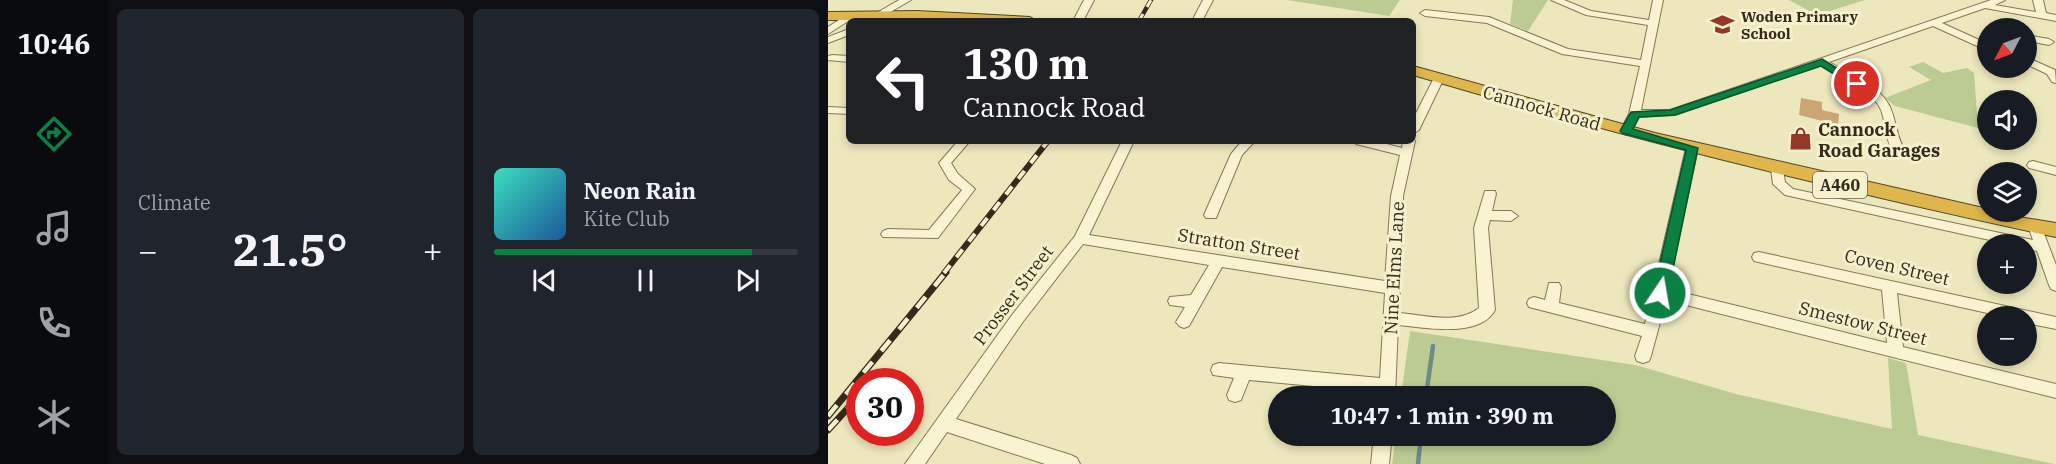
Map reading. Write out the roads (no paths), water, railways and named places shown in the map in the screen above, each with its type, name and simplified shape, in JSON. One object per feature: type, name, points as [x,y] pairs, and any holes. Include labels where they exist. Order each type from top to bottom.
[{"type":"highway","points":[[828,16],[874,18]]},
{"type":"highway","name":"Cannock Road","points":[[1416,71],[1692,148],[1875,193],[2056,230]]},
{"type":"street","points":[[874,18],[906,0]]},
{"type":"street","points":[[1080,18],[1089,0]]},
{"type":"street","points":[[1199,18],[1208,0]]},
{"type":"street","points":[[1556,0],[1588,13],[1652,23]]},
{"type":"street","points":[[1626,131],[1635,114],[1658,0]]},
{"type":"street","points":[[1635,114],[1671,113],[2001,0]]},
{"type":"street","points":[[2038,0],[2042,16]]},
{"type":"street","points":[[1985,5],[2056,18]]},
{"type":"street","points":[[1425,13],[1440,10],[1489,20],[1566,52],[1646,64]]},
{"type":"street","points":[[828,31],[846,19]]},
{"type":"street","points":[[1934,23],[1977,43]]},
{"type":"street","points":[[828,40],[846,33]]},
{"type":"street","points":[[2037,39],[2049,42]]},
{"type":"street","points":[[832,58],[846,59]]},
{"type":"street","points":[[1822,62],[1874,94],[1885,106],[1893,144],[1900,152]]},
{"type":"street","points":[[2037,65],[2051,72],[2056,80]]},
{"type":"street","points":[[1416,124],[1438,78]]},
{"type":"street","points":[[828,110],[846,111]]},
{"type":"street","points":[[888,234],[933,235],[969,189],[953,177],[945,163],[961,144]]},
{"type":"street","name":"Prosser Street","points":[[914,464],[1017,319],[1080,239],[1127,144]]},
{"type":"street","points":[[1211,215],[1237,154],[1246,144]]},
{"type":"street","points":[[1388,144],[1406,146]]},
{"type":"street","name":"Nine Elms Lane","points":[[1388,386],[1397,196],[1406,146]]},
{"type":"street","points":[[1643,356],[1651,332],[1692,148]]},
{"type":"street","points":[[2037,166],[2056,171]]},
{"type":"street","points":[[1777,169],[1779,184],[1789,192],[2043,247]]},
{"type":"street","points":[[1392,318],[1467,323],[1478,319],[1487,310],[1481,228],[1490,194]]},
{"type":"street","points":[[1484,215],[1511,216]]},
{"type":"street","points":[[2035,226],[2056,285]]},
{"type":"street","name":"Stratton Street","points":[[1080,239],[1391,288]]},
{"type":"street","name":"Coven Street","points":[[1759,257],[1980,306]]},
{"type":"street","points":[[1184,322],[1218,261]]},
{"type":"street","points":[[1889,286],[1896,351]]},
{"type":"street","points":[[1551,306],[1554,287]]},
{"type":"street","name":"Smestow Street","points":[[1660,293],[2056,391]]},
{"type":"street","points":[[1175,301],[1194,301]]},
{"type":"street","points":[[1534,303],[1651,332]]},
{"type":"street","name":"Coven Street","points":[[2037,319],[2056,323]]},
{"type":"street","points":[[1219,370],[1348,386]]},
{"type":"street","points":[[1235,395],[1244,373]]},
{"type":"street","points":[[944,423],[1071,464]]},
{"type":"street","points":[[1380,464],[1382,446]]},
{"type":"waterway","points":[[1427,386],[1433,346]]},
{"type":"waterway","points":[[1418,464],[1420,446]]},
{"type":"railway","points":[[1141,18],[1151,0]]},
{"type":"railway","points":[[944,273],[1046,144]]},
{"type":"railway","points":[[828,416],[946,272]]},
{"type":"railway","points":[[828,430],[846,410]]},
{"type":"place","name":"Woden Primary School","points":[[1723,25]]},
{"type":"place","name":"Cannock Road Garages","points":[[1800,139]]}]
